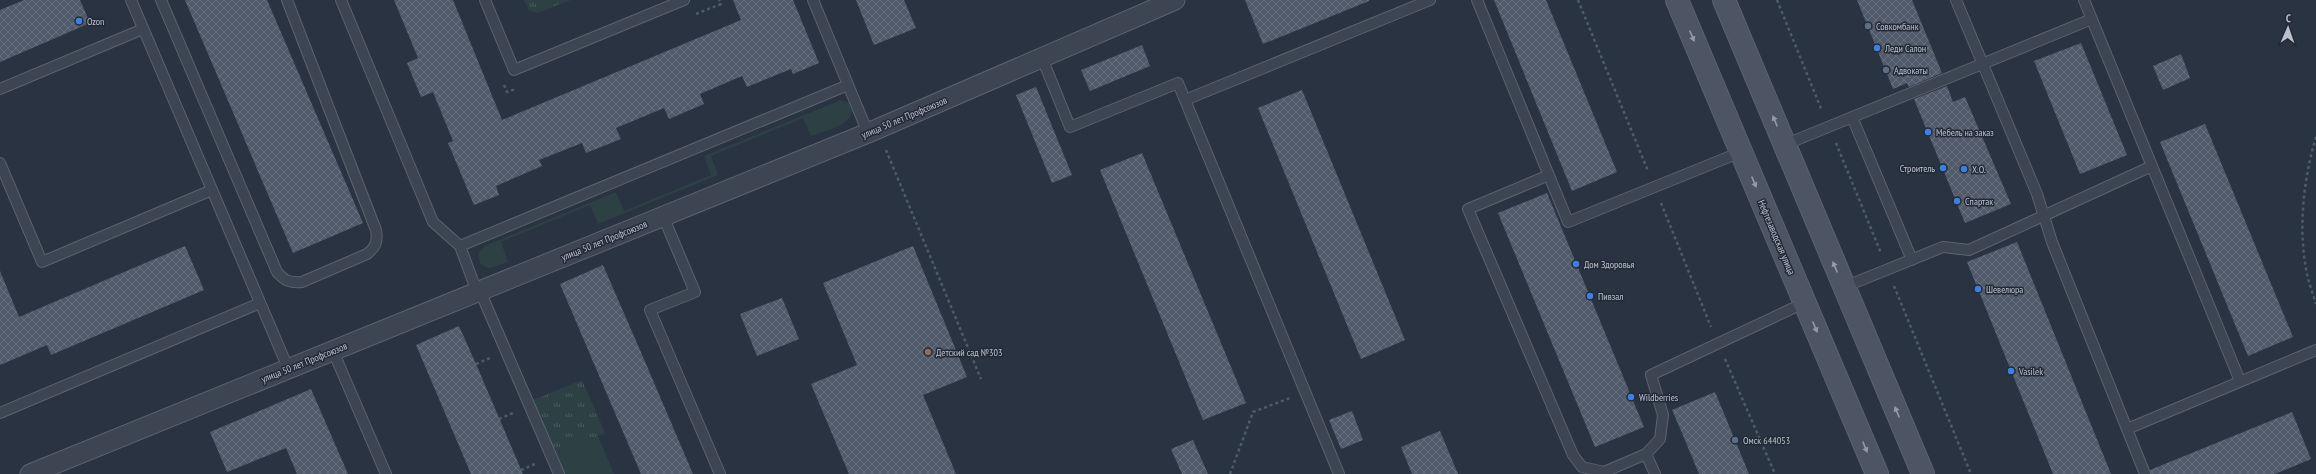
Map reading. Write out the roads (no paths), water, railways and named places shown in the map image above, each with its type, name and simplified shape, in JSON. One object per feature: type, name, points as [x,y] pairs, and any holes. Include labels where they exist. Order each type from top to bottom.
[{"type":"main road","name":"Нефтезаводская улица","points":[[1677,0],[1876,474]]},
{"type":"main road","points":[[1724,0],[1923,474]]},
{"type":"street","name":"улица 50 лет Профсоюзов","points":[[34,473],[288,368],[479,292],[868,133],[1175,0]]},
{"type":"lane","points":[[131,0],[288,368]]},
{"type":"lane","points":[[161,0],[277,272],[283,280],[292,283],[302,282],[367,254],[374,248],[378,239],[376,230],[287,0]]},
{"type":"lane","points":[[341,0],[433,222],[460,246],[558,474]]},
{"type":"lane","points":[[485,0],[514,70],[684,0]]},
{"type":"lane","points":[[813,0],[868,133]]},
{"type":"lane","points":[[1185,100],[1430,0]]},
{"type":"lane","points":[[1477,0],[1568,222],[1741,152]]},
{"type":"lane","points":[[1956,0],[2045,216],[2052,242],[2145,474]]},
{"type":"lane","points":[[2084,0],[2240,381]]},
{"type":"lane","points":[[1784,145],[2092,19]]},
{"type":"lane","points":[[0,89],[143,28]]},
{"type":"lane","points":[[1042,58],[1070,127],[1178,83],[1339,474]]},
{"type":"lane","points":[[460,246],[848,85]]},
{"type":"lane","points":[[1852,117],[1912,260]]},
{"type":"lane","points":[[0,164],[42,262],[212,190]]},
{"type":"lane","points":[[1844,287],[1943,247],[1970,250],[2152,166]]},
{"type":"lane","points":[[1549,175],[1468,209],[1573,455],[1582,467],[1604,472],[1646,454],[1660,439],[1663,415],[1651,375],[1804,303]]},
{"type":"lane","points":[[663,216],[695,292],[650,310],[720,474]]},
{"type":"lane","points":[[0,413],[260,303]]},
{"type":"lane","points":[[333,350],[386,474]]},
{"type":"lane","points":[[2127,429],[2316,350]]},
{"type":"lane","points":[[1646,454],[1654,474]]},
{"type":"place","name":"Ozon","points":[[79,21]]},
{"type":"place","name":"Совкомбанк","points":[[1868,26]]},
{"type":"place","name":"Леди Салон","points":[[1877,48]]},
{"type":"place","name":"Адвокаты","points":[[1886,70]]},
{"type":"place","name":"Мебель на заказ","points":[[1928,132]]},
{"type":"place","name":"Строитель","points":[[1943,168]]},
{"type":"place","name":"X.O.","points":[[1964,169]]},
{"type":"place","name":"Спартак","points":[[1957,201]]},
{"type":"place","name":"Дом Здоровья","points":[[1576,264]]},
{"type":"place","name":"Шевелюра","points":[[1978,289]]},
{"type":"place","name":"Пивзал","points":[[1590,296]]},
{"type":"place","name":"Детский сад №303","points":[[928,352]]},
{"type":"place","name":"Vasilek","points":[[2011,371]]},
{"type":"place","name":"Wildberries","points":[[1631,397]]},
{"type":"place","name":"Омск 644053","points":[[1735,440]]}]
